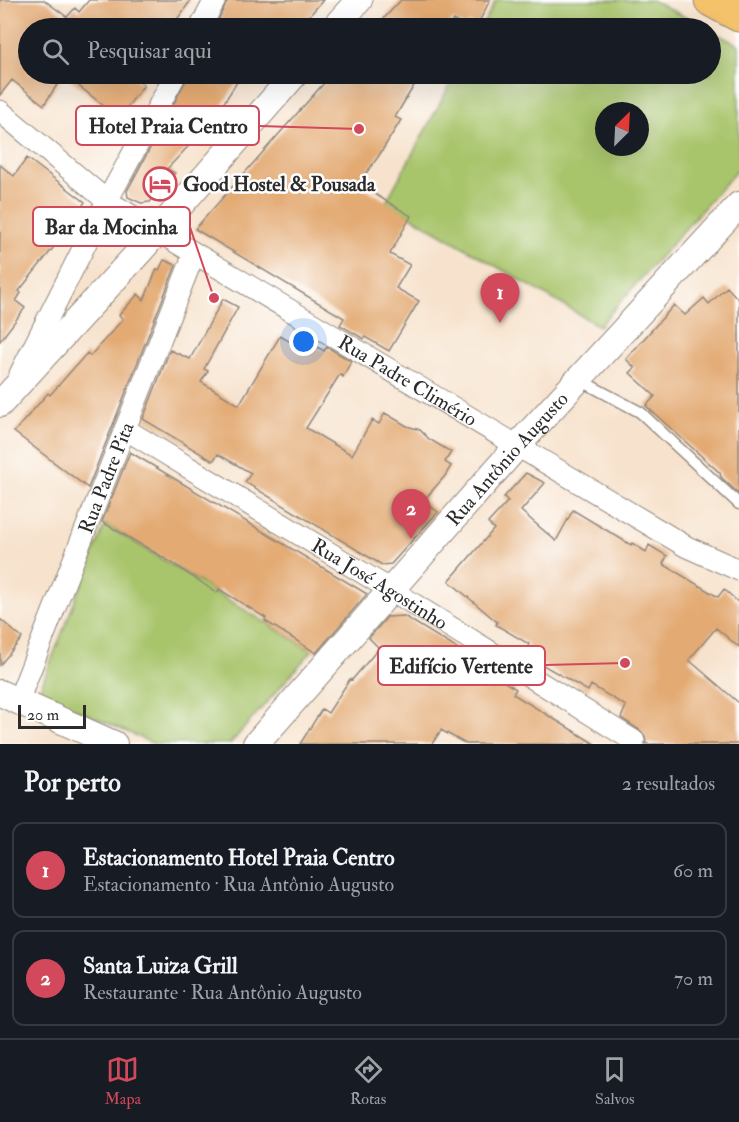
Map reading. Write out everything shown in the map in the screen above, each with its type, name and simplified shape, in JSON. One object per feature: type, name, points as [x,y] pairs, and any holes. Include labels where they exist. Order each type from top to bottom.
[{"type":"main road","points":[[711,0],[739,15]]},
{"type":"street","points":[[205,18],[215,0]]},
{"type":"street","points":[[343,18],[359,0]]},
{"type":"street","points":[[6,397],[107,201],[171,84]]},
{"type":"street","points":[[6,397],[157,232],[286,84]]},
{"type":"street","name":"Rua Padre Climério","points":[[0,111],[107,201],[687,547],[739,570]]},
{"type":"street","name":"Rua Antônio Augusto","points":[[256,744],[518,445],[739,205]]},
{"type":"street","name":"Rua Padre Pita","points":[[9,697],[125,429],[194,254]]},
{"type":"street","name":"Rua José Agostinho","points":[[125,429],[392,590],[634,741]]},
{"type":"street","points":[[9,697],[114,744]]},
{"type":"lane","points":[[578,379],[640,412],[739,504]]},
{"type":"green space","points":[[496,0],[652,0],[687,18],[486,18]]},
{"type":"green space","points":[[721,36],[739,45],[739,168],[599,326],[386,202],[451,84],[721,84]]},
{"type":"green space","points":[[105,524],[312,651],[230,744],[154,744],[44,695],[40,689]]},
{"type":"building","points":[[0,0],[44,0],[67,17],[75,8],[79,12],[89,0],[191,0],[178,18],[18,18],[18,84],[58,84],[44,105],[12,80],[0,95]]},
{"type":"building","points":[[228,0],[323,0],[308,18],[219,18]]},
{"type":"building","points":[[401,0],[490,0],[481,18],[384,18]]},
{"type":"building","points":[[76,84],[144,85],[119,118]]},
{"type":"building","points":[[184,84],[236,84],[215,117],[211,114],[197,137],[167,169],[175,173],[150,202],[141,203],[128,197],[127,191],[161,128],[175,113],[171,109]]},
{"type":"building","points":[[323,84],[415,84],[395,117],[401,120],[358,184],[411,216],[390,254],[410,265],[396,288],[419,301],[389,351],[340,325],[344,318],[195,229]]},
{"type":"building","points":[[27,158],[85,202],[65,233],[19,291],[21,293],[16,301],[25,308],[0,341],[0,165],[14,176]]},
{"type":"building","points":[[164,260],[176,265],[88,488],[14,432],[87,353],[90,356],[123,319],[119,315],[138,294],[144,300],[157,269],[159,270]]},
{"type":"building","points":[[727,287],[739,300],[739,494],[721,477],[720,473],[646,406],[655,396],[630,373],[635,368],[626,359],[674,305],[685,315],[704,298],[709,304]]},
{"type":"building","points":[[223,299],[238,307],[204,369],[208,371],[201,382],[239,405],[280,336],[294,344],[299,336],[324,351],[327,347],[351,361],[343,377],[340,374],[306,428],[352,455],[372,420],[379,424],[385,413],[407,426],[420,430],[429,439],[451,452],[445,462],[451,466],[423,501],[438,512],[391,564],[382,565],[245,482],[251,473],[218,454],[213,461],[143,419],[170,350],[190,359]]},
{"type":"building","points":[[130,452],[367,594],[316,653],[219,589],[217,593],[169,561],[102,522]]},
{"type":"building","points":[[526,473],[545,483],[521,511],[556,541],[573,510],[646,552],[649,545],[667,556],[663,564],[718,597],[724,589],[739,603],[739,647],[716,628],[689,660],[739,703],[739,744],[646,744],[645,736],[641,731],[621,718],[626,706],[591,685],[588,691],[524,654],[529,644],[496,625],[497,622],[449,581],[494,529],[488,523],[508,501],[504,497]]},
{"type":"building","points":[[404,616],[471,657],[470,660],[516,689],[513,694],[595,744],[466,744],[441,730],[432,744],[300,744],[322,709],[328,713],[350,679],[352,680],[379,648],[369,638],[387,617]]},
{"type":"building","points":[[0,619],[22,638],[0,665]]},
{"type":"place","name":"Hotel Praia Centro","points":[[359,129]]},
{"type":"place","name":"Good Hostel & Pousada","points":[[160,184]]},
{"type":"place","name":"Bar da Mocinha","points":[[214,298]]},
{"type":"place","name":"Estacionamento Hotel Praia Centro","points":[[500,323]]},
{"type":"place","name":"Santa Luiza Grill","points":[[411,539]]},
{"type":"place","name":"Edifício Vertente","points":[[625,663]]}]
